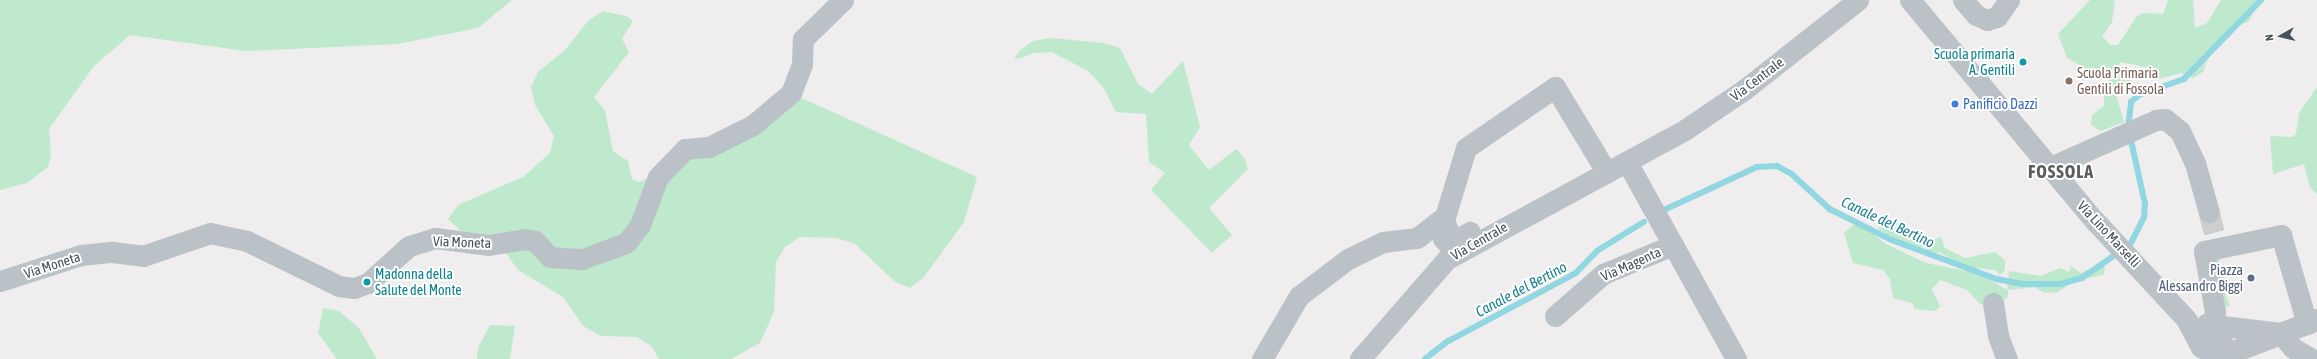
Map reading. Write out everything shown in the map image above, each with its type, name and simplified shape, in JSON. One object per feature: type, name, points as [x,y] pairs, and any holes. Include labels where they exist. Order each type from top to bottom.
[{"type":"street","name":"Via Moneta","points":[[0,281],[81,254],[112,252],[143,256],[210,233],[246,241],[339,286],[354,288],[368,283],[409,246],[435,238],[488,244],[525,239],[535,241],[550,257],[582,259],[626,243],[640,225],[658,177],[685,149],[709,146],[753,125],[791,93],[802,64],[803,39],[843,0]]},
{"type":"street","name":"Via Centrale","points":[[1360,359],[1447,259],[1530,212],[1628,162],[1744,89],[1858,0]]},
{"type":"street","points":[[1963,0],[1976,15],[1987,20],[1997,17],[2009,0]]},
{"type":"street","name":"Via Lino Marselli","points":[[1919,4],[2050,167],[2111,238],[2134,260],[2186,318],[2201,347],[2218,358]]},
{"type":"street","points":[[1530,212],[1496,217],[1448,244],[1443,238],[1447,228],[1444,220],[1466,148],[1555,87],[1607,173]]},
{"type":"street","points":[[2050,167],[2156,120],[2165,119],[2176,126],[2195,163],[2209,212]]},
{"type":"street","name":"Via Magenta","points":[[1628,162],[1736,359]]},
{"type":"street","points":[[1262,359],[1299,296],[1320,280],[1370,247],[1417,238],[1444,220]]},
{"type":"street","points":[[2281,235],[2312,322],[2218,358],[2222,342],[2212,326],[2215,312],[2204,251],[2217,243],[2281,235]]},
{"type":"street","name":"Via Magenta","points":[[1555,316],[1603,274],[1670,240]]},
{"type":"street","points":[[1993,303],[1998,336],[2007,359]]},
{"type":"street","points":[[2186,318],[2212,326],[2280,333],[2312,359]]},
{"type":"green space","points":[[0,0],[512,0],[478,28],[397,44],[246,51],[130,35],[94,66],[49,129],[51,155],[48,167],[27,183],[0,190]]},
{"type":"green space","points":[[2090,0],[2115,0],[2112,22],[2102,37],[2111,45],[2118,45],[2137,16],[2143,13],[2163,14],[2168,0],[2193,0],[2195,28],[2207,23],[2221,0],[2261,0],[2248,22],[2237,26],[2231,35],[2211,50],[2203,72],[2193,78],[2181,73],[2156,80],[2150,68],[2120,62],[2119,67],[2125,67],[2132,77],[2131,83],[2115,91],[2124,122],[2101,131],[2091,125],[2092,115],[2104,106],[2104,90],[2110,78],[2099,76],[2067,58],[2058,34]]},
{"type":"green space","points":[[603,11],[626,16],[633,21],[622,39],[629,52],[594,97],[605,111],[613,151],[628,161],[632,179],[639,182],[776,120],[797,96],[977,177],[964,222],[924,277],[910,288],[894,281],[855,244],[837,238],[800,237],[785,247],[776,262],[774,312],[760,343],[731,359],[659,359],[652,347],[637,337],[601,336],[583,326],[563,297],[518,270],[496,239],[461,231],[448,219],[458,205],[523,177],[550,153],[554,136],[535,105],[531,87],[538,72],[566,49],[588,21]]},
{"type":"green space","points":[[1051,38],[1103,43],[1120,48],[1138,84],[1152,94],[1183,61],[1200,127],[1189,145],[1209,170],[1236,149],[1245,159],[1248,169],[1209,208],[1232,235],[1212,253],[1151,190],[1165,173],[1149,162],[1146,114],[1116,112],[1103,87],[1088,71],[1052,52],[1034,53],[1014,60],[1019,51],[1033,41]]},
{"type":"green space","points":[[2317,87],[2317,194],[2310,188],[2304,164],[2273,174],[2270,136],[2292,137],[2296,134],[2299,113]]},
{"type":"green space","points":[[1902,222],[1911,239],[1920,233],[1931,240],[1941,237],[1945,248],[1965,258],[1995,252],[2005,260],[2005,270],[2000,275],[1995,270],[1965,267],[1939,252],[1934,255],[1923,247],[1911,250],[1877,228]]},
{"type":"green space","points":[[1853,225],[1866,228],[1886,244],[1926,263],[1980,274],[2007,290],[2009,271],[2041,276],[2060,268],[2069,272],[2071,266],[2081,273],[2103,263],[2105,269],[2103,275],[2074,281],[2058,292],[2045,293],[2034,287],[2008,290],[2008,297],[2000,303],[1980,304],[1967,290],[1940,280],[1932,289],[1940,307],[1934,311],[1915,309],[1912,303],[1893,298],[1890,279],[1883,270],[1853,263],[1844,233]]},
{"type":"green space","points":[[2220,254],[2219,274],[2224,274],[2226,285],[2222,286],[2230,306],[2220,308],[2210,256]]},
{"type":"green space","points":[[323,308],[339,311],[359,328],[377,359],[337,359],[318,333]]},
{"type":"green space","points":[[490,325],[515,326],[510,359],[477,359],[478,348]]},
{"type":"waterway","name":"Canale del Bertino","points":[[2128,128],[2131,102],[2139,95],[2184,79],[2261,0]]},
{"type":"waterway","name":"Canale del Bertino","points":[[2131,141],[2145,204],[2144,218],[2131,243]]},
{"type":"waterway","name":"Canale del Bertino","points":[[1664,210],[1757,167],[1777,166],[1792,174],[1830,209],[1892,240],[1997,279],[2023,284],[2061,284],[2082,278],[2115,255]]},
{"type":"waterway","name":"Canale del Bertino","points":[[1425,359],[1447,342],[1576,273],[1597,251],[1644,222]]},
{"type":"tunnel","points":[[2209,212],[2216,238]]},
{"type":"place","name":"Scuola primaria A. Gentili","points":[[2023,62]]},
{"type":"place","name":"Scuola Primaria Gentili di Fossola","points":[[2069,81]]},
{"type":"place","name":"Panificio Dazzi","points":[[1955,104]]},
{"type":"place","name":"Piazza Alessandro Biggi","points":[[2251,278]]},
{"type":"place","name":"Madonna della Salute del Monte","points":[[367,282]]},
{"type":"district","name":"FOSSOLA","points":[[2061,172]]}]
